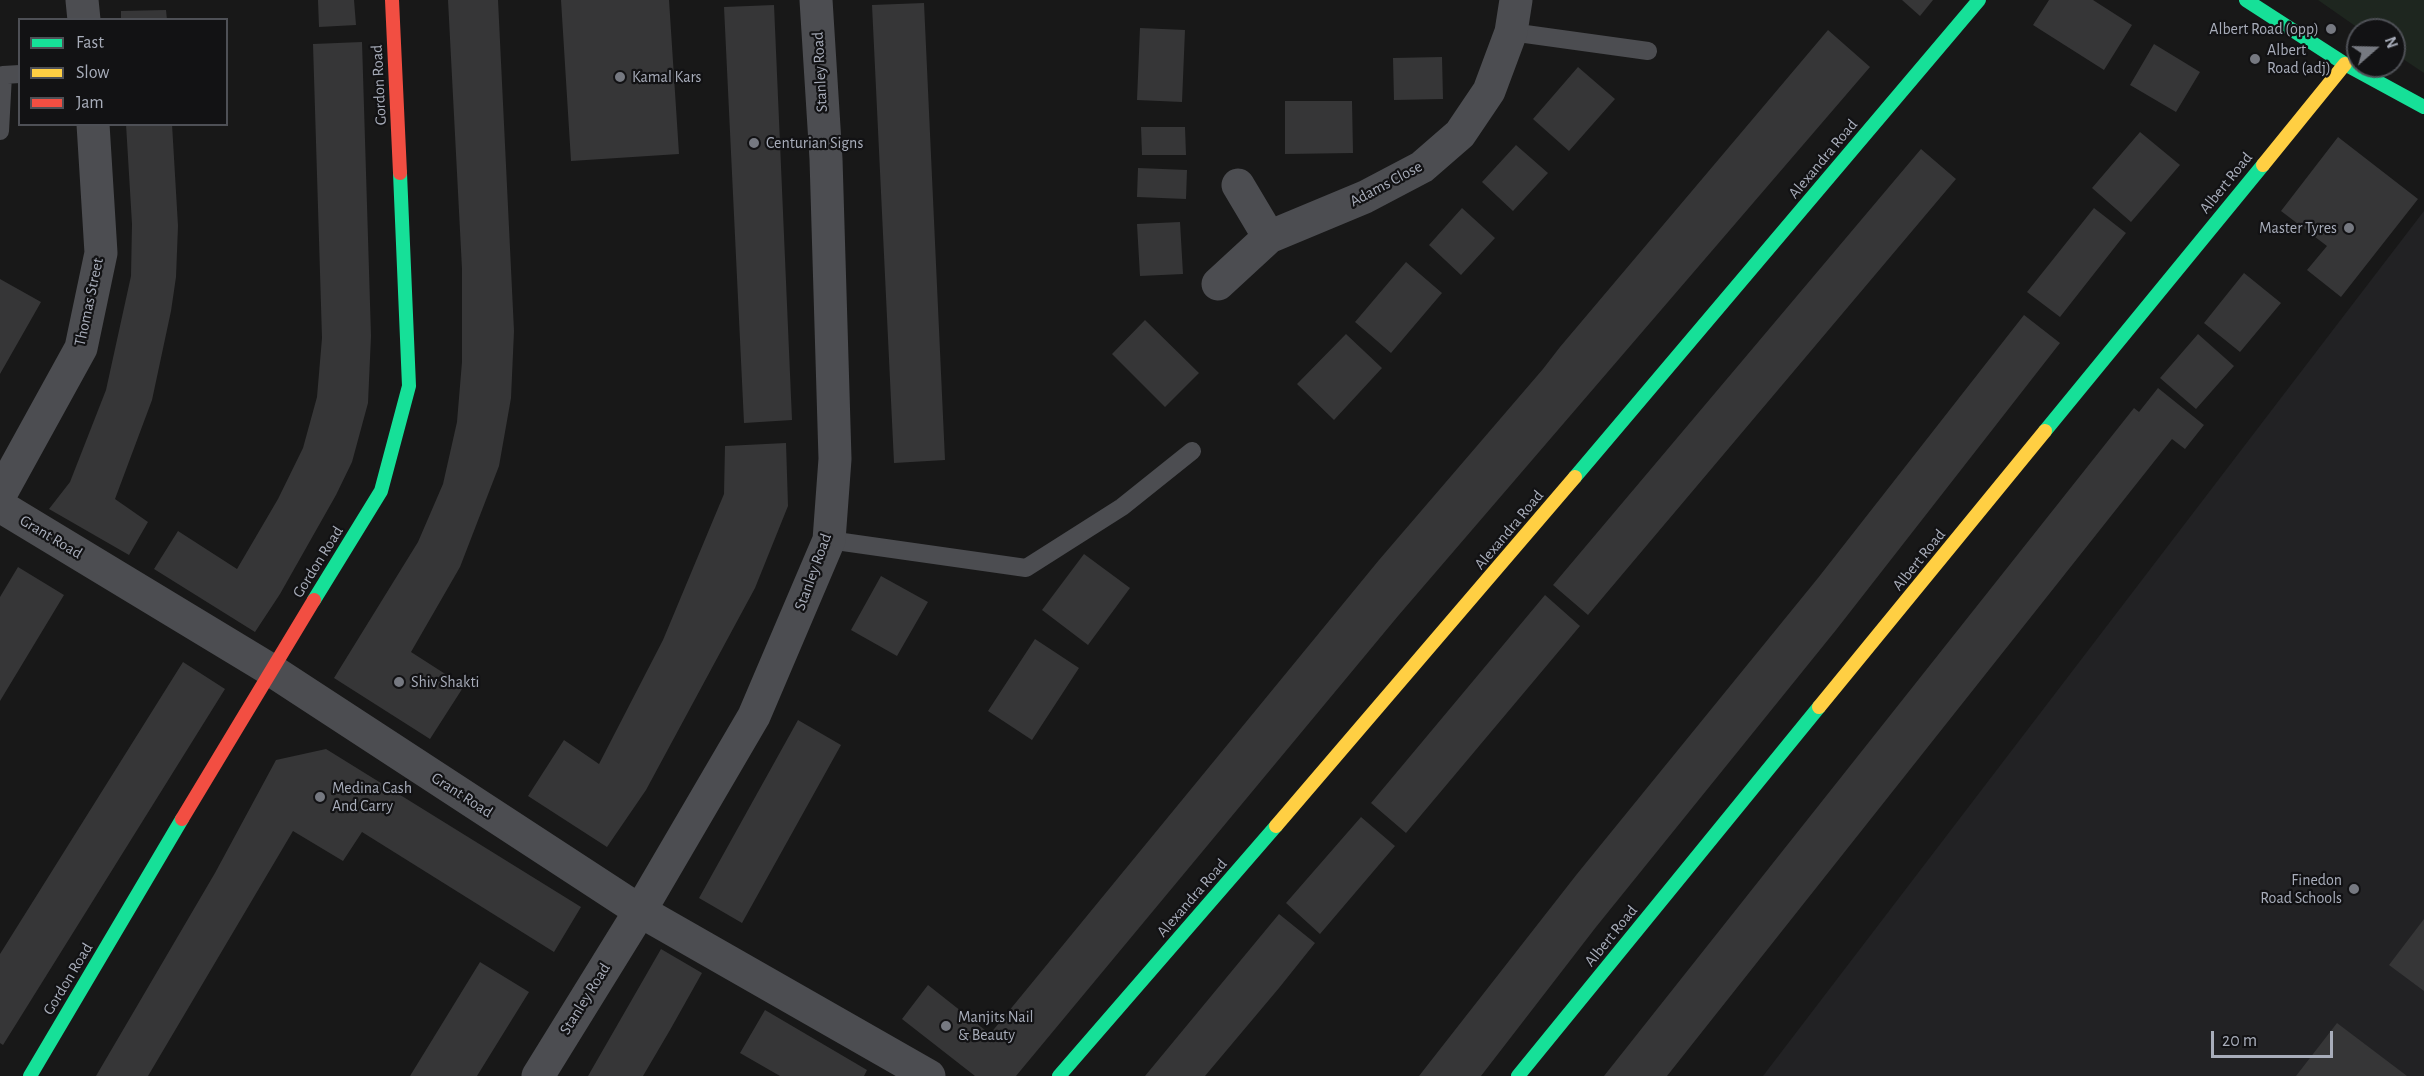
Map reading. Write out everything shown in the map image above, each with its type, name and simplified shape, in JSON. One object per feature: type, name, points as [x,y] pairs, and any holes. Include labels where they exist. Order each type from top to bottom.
[{"type":"street","points":[[82,0],[84,18]]},
{"type":"street","name":"Gordon Road","points":[[30,1076],[271,670],[381,491],[409,386],[392,0]]},
{"type":"street","name":"Stanley Road","points":[[538,1076],[640,911],[754,716],[829,540],[835,459],[826,159],[816,0]]},
{"type":"street","name":"Adams Close","points":[[1218,284],[1269,237],[1365,197],[1422,166],[1460,134],[1489,91],[1511,32],[1516,0]]},
{"type":"street","name":"Alexandra Road","points":[[1059,1076],[1415,666],[1979,0]]},
{"type":"street","points":[[2246,0],[2345,64],[2424,108]]},
{"type":"street","name":"Albert Road","points":[[1518,1076],[2345,64]]},
{"type":"street","name":"Thomas Street","points":[[0,495],[81,348],[101,253],[93,126]]},
{"type":"street","points":[[1238,185],[1269,237]]},
{"type":"street","name":"Grant Road","points":[[0,506],[271,670],[640,911],[929,1076]]},
{"type":"lane","points":[[1511,32],[1648,51]]},
{"type":"lane","points":[[0,131],[3,75],[18,74]]},
{"type":"lane","points":[[829,540],[1026,568],[1122,507],[1192,450]]},
{"type":"shaded area","points":[[2318,0],[2424,0],[2424,73],[2406,61],[2406,18],[2346,20]]},
{"type":"shaded area","points":[[2424,211],[2424,1076],[1763,1076],[2339,322]]},
{"type":"building","points":[[318,0],[354,0],[356,25],[319,27]]},
{"type":"building","points":[[448,0],[498,0],[514,331],[511,398],[499,466],[460,567],[411,652],[464,686],[430,739],[334,678],[418,542],[443,484],[457,422],[462,362],[462,269]]},
{"type":"building","name":"Kamal Kars","points":[[561,0],[669,0],[679,154],[571,161]]},
{"type":"building","points":[[1902,0],[1933,0],[1920,16]]},
{"type":"building","points":[[2049,0],[2093,0],[2132,25],[2104,70],[2033,25]]},
{"type":"building","points":[[924,3],[945,460],[894,463],[872,5]]},
{"type":"building","points":[[774,5],[792,420],[744,423],[724,7]]},
{"type":"building","points":[[166,10],[167,18],[121,18],[121,11]]},
{"type":"building","points":[[1140,28],[1185,30],[1182,102],[1137,100]]},
{"type":"building","points":[[1828,30],[1870,67],[1398,616],[1016,1076],[975,1076],[902,1019],[928,985],[990,1034],[1379,560]]},
{"type":"building","points":[[362,42],[371,336],[368,403],[352,462],[336,495],[280,594],[255,632],[154,569],[178,531],[237,569],[278,499],[303,448],[317,397],[322,338],[313,44]]},
{"type":"building","points":[[2154,44],[2200,72],[2176,112],[2130,85]]},
{"type":"building","points":[[1442,57],[1443,99],[1394,100],[1393,58]]},
{"type":"building","points":[[1578,67],[1615,99],[1569,151],[1533,119]]},
{"type":"building","points":[[1285,101],[1352,101],[1353,153],[1285,154]]},
{"type":"building","points":[[126,126],[172,126],[178,226],[176,277],[171,311],[152,400],[115,499],[148,522],[129,555],[49,509],[70,482],[106,390],[131,276],[132,224]]},
{"type":"building","points":[[1141,127],[1185,127],[1186,155],[1142,155]]},
{"type":"building","points":[[2140,132],[2180,165],[2131,222],[2092,188]]},
{"type":"building","name":"Master Tyres","points":[[2338,137],[2418,199],[2341,297],[2307,270],[2327,246],[2281,211]]},
{"type":"building","points":[[1516,145],[1548,173],[1513,211],[1482,182]]},
{"type":"building","points":[[1921,149],[1956,179],[1588,615],[1553,585]]},
{"type":"building","points":[[1138,168],[1187,170],[1186,199],[1137,197]]},
{"type":"building","points":[[1462,208],[1495,238],[1461,275],[1429,245]]},
{"type":"building","points":[[2094,208],[2126,233],[2060,317],[2027,292]]},
{"type":"building","points":[[1180,222],[1183,274],[1140,276],[1137,224]]},
{"type":"building","points":[[1406,262],[1442,293],[1391,353],[1355,322]]},
{"type":"building","points":[[2244,273],[2281,303],[2240,352],[2204,323]]},
{"type":"building","points":[[0,279],[41,302],[0,374]]},
{"type":"building","points":[[2024,315],[2060,343],[1836,630],[1596,927],[1481,1076],[1419,1076],[1577,874],[1818,578]]},
{"type":"building","points":[[1145,320],[1199,373],[1165,407],[1112,354]]},
{"type":"building","points":[[1346,334],[1382,368],[1334,420],[1297,384]]},
{"type":"building","points":[[2198,334],[2234,366],[2196,409],[2160,378]]},
{"type":"building","points":[[2158,388],[2204,425],[2185,449],[2172,439],[1667,1076],[1604,1076],[2134,408],[2139,412]]},
{"type":"building","points":[[786,443],[788,506],[755,588],[646,790],[607,847],[528,796],[564,740],[599,764],[663,640],[724,494],[725,446]]},
{"type":"building","points":[[1084,554],[1130,588],[1088,645],[1042,610]]},
{"type":"building","points":[[18,567],[64,595],[0,701],[0,597]]},
{"type":"building","points":[[881,576],[928,602],[897,656],[851,630]]},
{"type":"building","points":[[1545,595],[1580,626],[1406,833],[1371,803]]},
{"type":"building","points":[[1035,639],[1079,668],[1032,740],[988,711]]},
{"type":"building","points":[[183,662],[225,689],[3,1045],[0,1043],[0,954]]},
{"type":"building","points":[[798,720],[841,745],[742,923],[699,898]]},
{"type":"building","points":[[326,749],[581,907],[554,952],[362,832],[343,861],[293,831],[148,1076],[96,1076],[215,873],[276,760]]},
{"type":"building","points":[[1361,817],[1395,846],[1320,934],[1286,903]]},
{"type":"building","points":[[1279,914],[1315,943],[1279,988],[1205,1076],[1145,1076]]},
{"type":"building","points":[[2424,919],[2424,991],[2389,965]]},
{"type":"building","points":[[661,949],[702,973],[670,1030],[643,1076],[588,1076]]},
{"type":"building","points":[[480,962],[529,992],[477,1076],[410,1076]]},
{"type":"building","points":[[765,1010],[867,1070],[864,1076],[780,1076],[740,1053]]},
{"type":"building","points":[[2337,1023],[2407,1076],[2296,1076]]},
{"type":"traffic: fast","points":[[1575,477],[1979,0]]},
{"type":"traffic: fast","points":[[2246,0],[2345,64],[2424,107]]},
{"type":"traffic: fast","points":[[2045,431],[2263,165]]},
{"type":"traffic: fast","points":[[314,600],[381,491],[409,386],[400,173]]},
{"type":"traffic: fast","points":[[1518,1076],[1819,707]]},
{"type":"traffic: fast","points":[[30,1076],[182,819]]},
{"type":"traffic: fast","points":[[1059,1076],[1276,826]]},
{"type":"traffic: slow","points":[[2263,165],[2345,64]]},
{"type":"traffic: slow","points":[[1819,707],[2045,431]]},
{"type":"traffic: slow","points":[[1276,826],[1575,477]]},
{"type":"traffic: jam","points":[[392,0],[400,173]]},
{"type":"traffic: jam","points":[[182,819],[314,600]]},
{"type":"place","name":"Albert Road (opp)","points":[[2331,29]]},
{"type":"place","name":"Albert Road (adj)","points":[[2255,59]]},
{"type":"place","name":"Kamal Kars","points":[[620,77]]},
{"type":"place","name":"Centurian Signs","points":[[754,143]]},
{"type":"place","name":"Master Tyres","points":[[2349,228]]},
{"type":"place","name":"Shiv Shakti","points":[[399,682]]},
{"type":"place","name":"Medina Cash And Carry","points":[[320,797]]},
{"type":"place","name":"Finedon Road Schools","points":[[2354,889]]},
{"type":"place","name":"Manjits Nail & Beauty","points":[[946,1026]]}]
